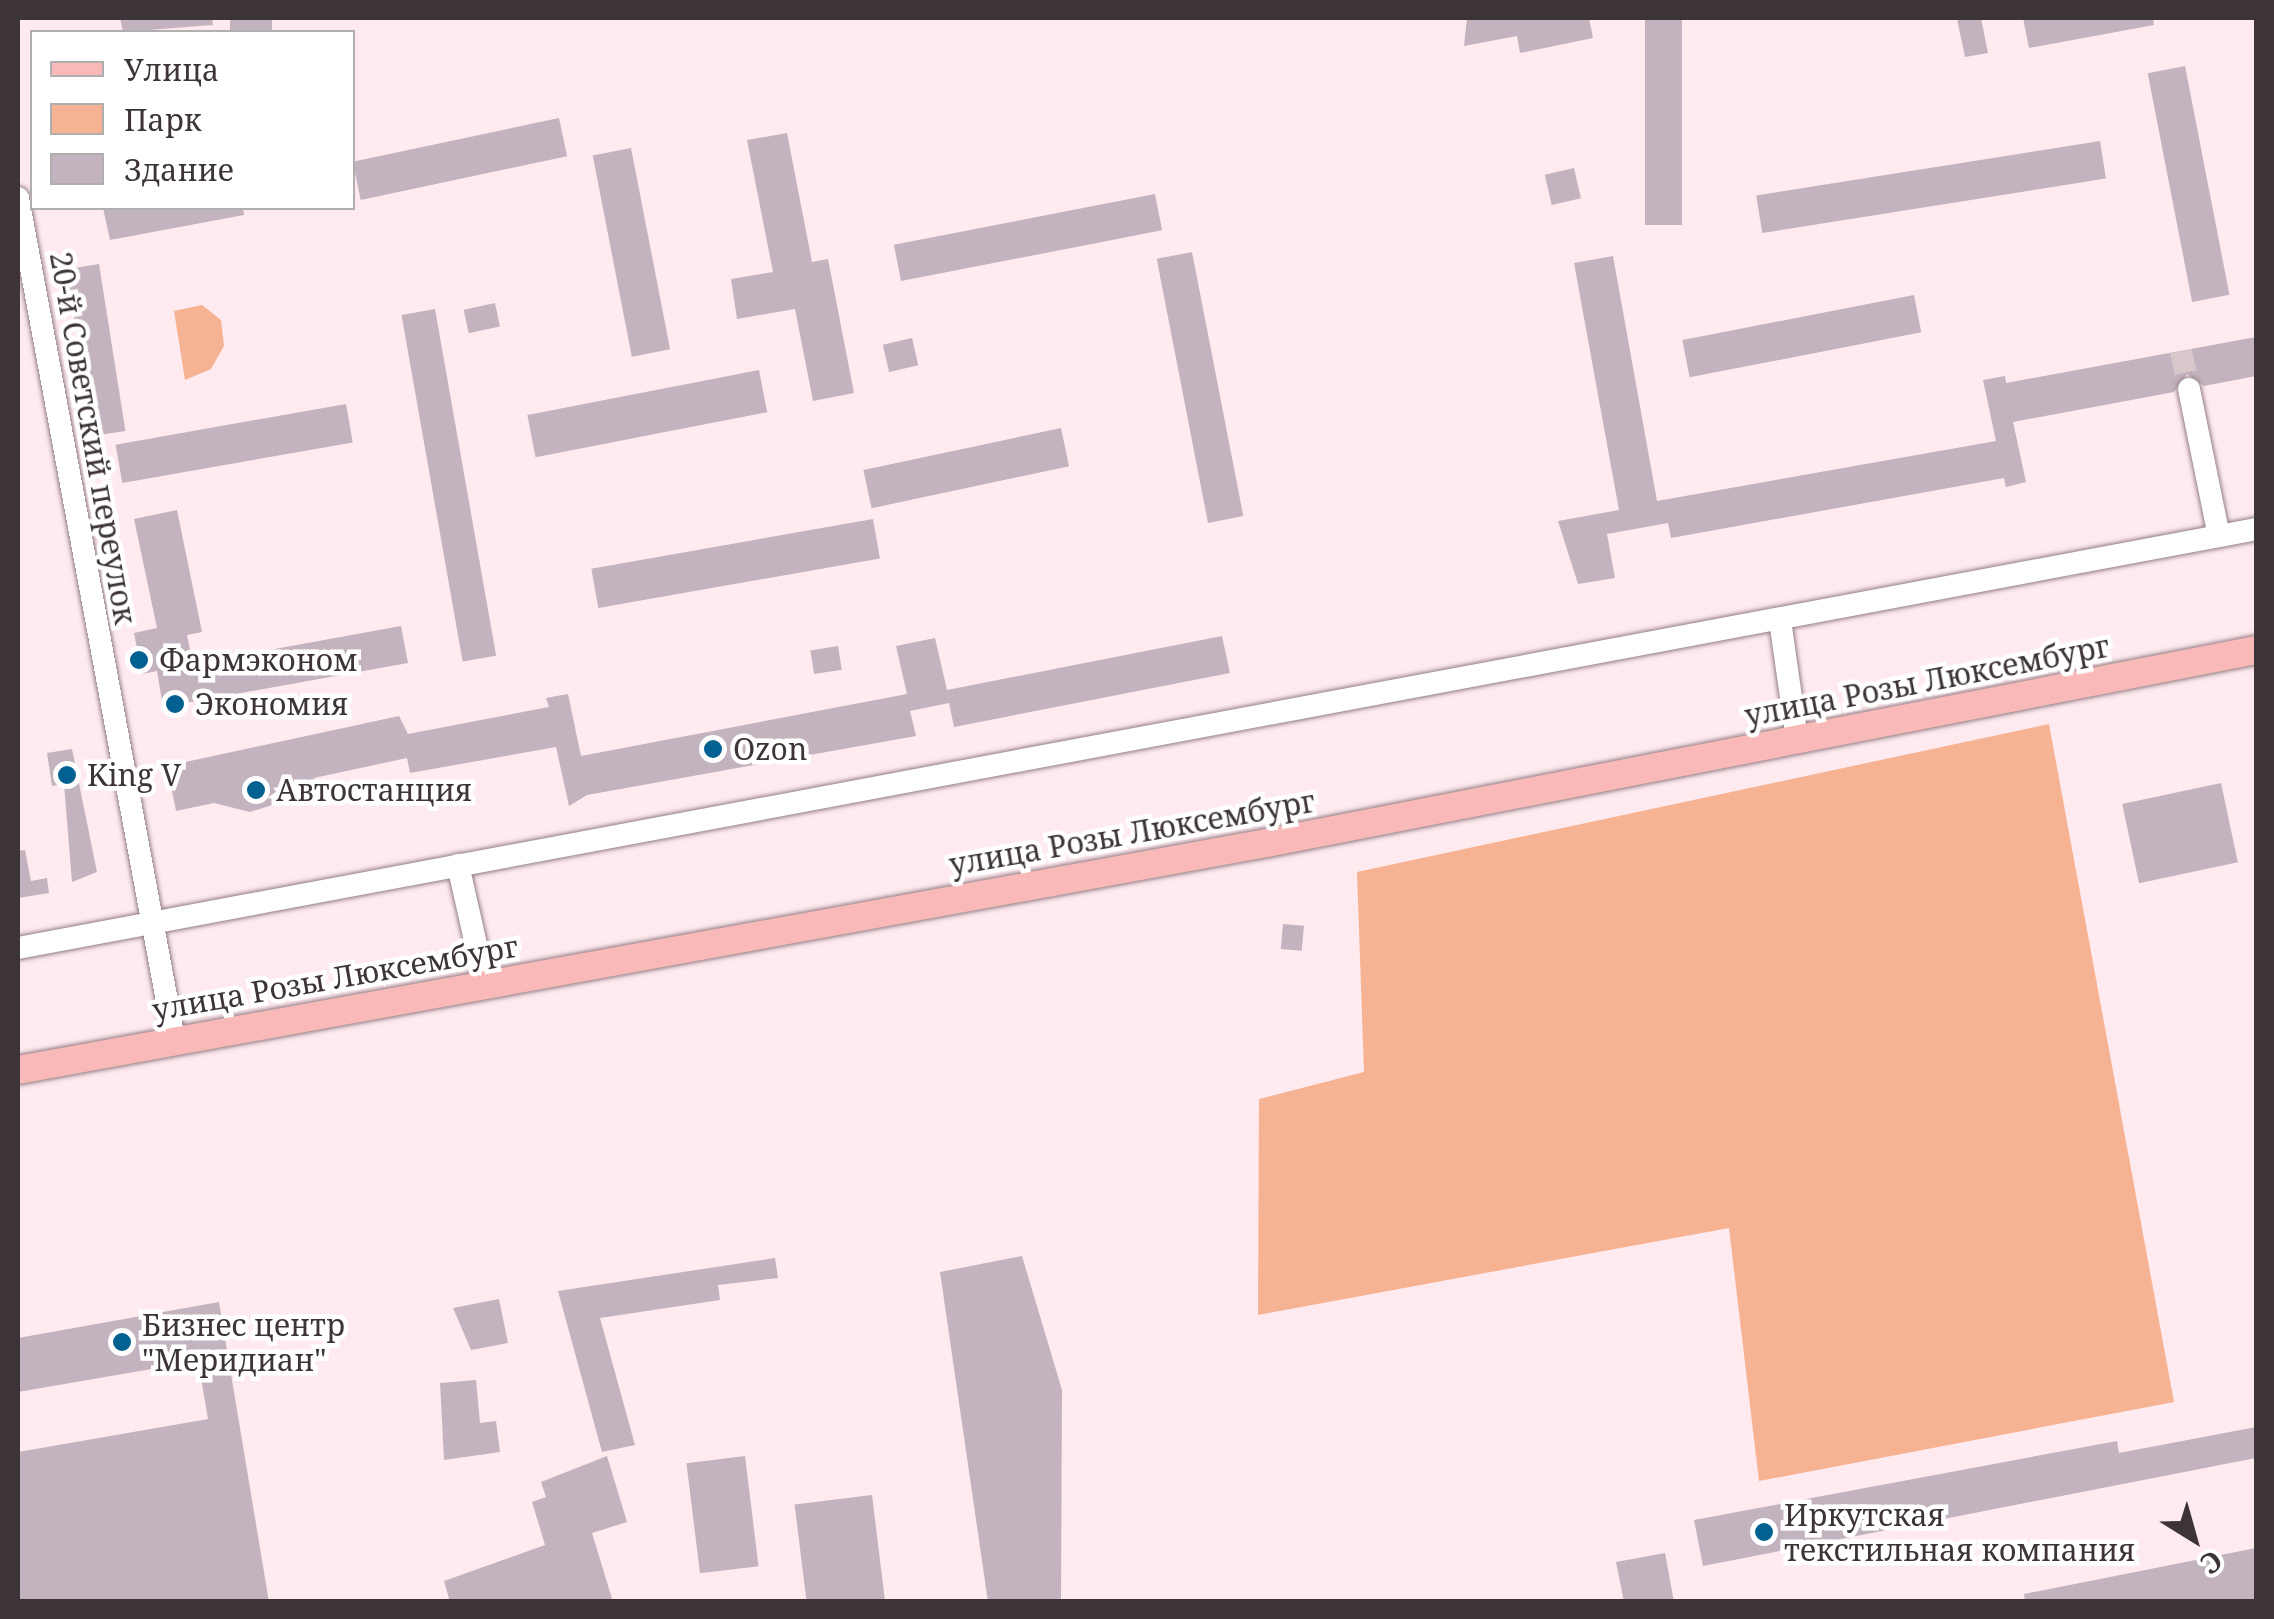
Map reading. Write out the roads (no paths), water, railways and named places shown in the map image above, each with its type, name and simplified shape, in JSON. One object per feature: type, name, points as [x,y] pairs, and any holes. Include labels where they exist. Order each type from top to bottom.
[{"type":"main road","name":"улица Розы Люксембург","points":[[18,1070],[1797,740],[2256,650]]},
{"type":"street","name":"20-й Советский переулок","points":[[18,198],[174,1039]]},
{"type":"street","points":[[2189,389],[2218,536]]},
{"type":"street","points":[[18,948],[2256,529]]},
{"type":"street","points":[[1780,620],[1797,740]]},
{"type":"street","points":[[458,866],[485,984]]},
{"type":"tunnel","points":[[2181,351],[2189,389]]},
{"type":"place","name":"Фармэконом","points":[[139,660]]},
{"type":"place","name":"Экономия","points":[[175,704]]},
{"type":"place","name":"Ozon","points":[[713,749]]},
{"type":"place","name":"King V","points":[[67,775]]},
{"type":"place","name":"Автостанция","points":[[256,790]]},
{"type":"place","name":"Бизнес центр \"Меридиан\"","points":[[122,1342]]},
{"type":"place","name":"Иркутская текстильная компания","points":[[1764,1532]]}]
